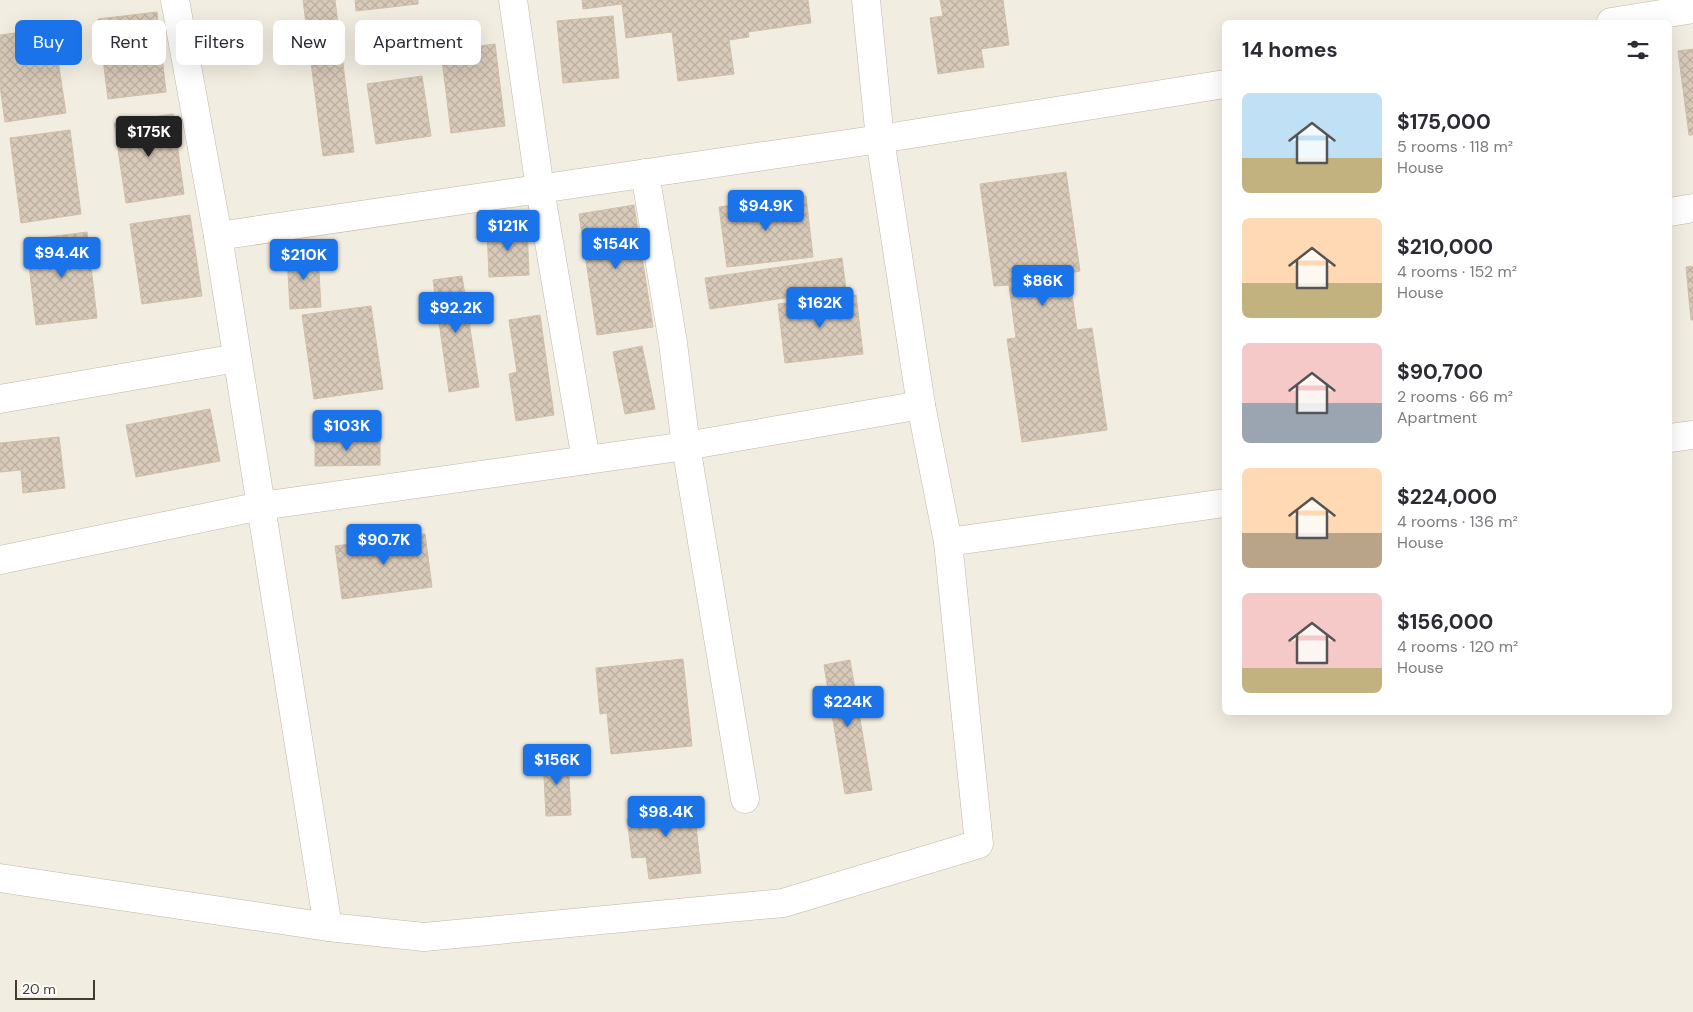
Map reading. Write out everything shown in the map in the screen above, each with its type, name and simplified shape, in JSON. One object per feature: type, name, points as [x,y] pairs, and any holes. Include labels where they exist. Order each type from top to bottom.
[{"type":"street","points":[[175,0],[218,236],[328,927]]},
{"type":"street","points":[[513,0],[540,189],[586,460]]},
{"type":"street","points":[[0,878],[328,927],[424,937],[783,903],[980,844],[948,542],[921,404],[880,139],[866,0]]},
{"type":"street","points":[[1616,20],[1644,8],[1693,9]]},
{"type":"street","points":[[218,236],[880,139],[1222,84]]},
{"type":"street","points":[[645,173],[673,343],[686,446],[745,799]]},
{"type":"street","points":[[1672,212],[1693,208]]},
{"type":"street","points":[[0,399],[238,358]]},
{"type":"street","points":[[0,560],[261,506],[686,446],[921,404]]},
{"type":"street","points":[[1672,438],[1693,434]]},
{"type":"street","points":[[948,542],[1222,503]]},
{"type":"building","points":[[303,0],[335,0],[338,20],[306,20]]},
{"type":"building","points":[[355,0],[418,0],[418,4],[356,11]]},
{"type":"building","points":[[582,0],[808,0],[811,23],[748,32],[749,37],[729,40],[734,74],[678,81],[672,32],[626,38],[622,4],[583,9]]},
{"type":"building","points":[[940,0],[1003,0],[1009,45],[981,49],[984,67],[938,74],[930,18],[943,16]]},
{"type":"building","points":[[157,12],[158,20],[98,20]]},
{"type":"building","points":[[613,16],[619,78],[563,83],[557,21]]},
{"type":"building","points":[[15,33],[15,65],[59,65],[66,113],[5,122],[0,86],[0,35]]},
{"type":"building","points":[[495,44],[505,126],[451,133],[443,65],[481,65],[481,46]]},
{"type":"building","points":[[1693,49],[1693,135],[1689,135],[1678,51]]},
{"type":"building","points":[[104,65],[163,65],[166,92],[108,99]]},
{"type":"building","points":[[311,65],[343,65],[354,152],[323,156]]},
{"type":"building","points":[[422,76],[431,136],[376,144],[367,84]]},
{"type":"building","points":[[173,114],[184,194],[126,203],[114,123]]},
{"type":"building","points":[[70,130],[81,214],[21,223],[10,138]]},
{"type":"building","points":[[1066,172],[1080,271],[1069,273],[1077,330],[1092,328],[1107,430],[1022,442],[1007,339],[1016,338],[1009,285],[994,286],[980,184]]},
{"type":"building","points":[[806,196],[813,257],[727,267],[719,207]]},
{"type":"building","points":[[634,205],[653,327],[597,335],[579,214]]},
{"type":"building","points":[[190,215],[202,296],[142,304],[130,224]]},
{"type":"building","points":[[527,227],[529,275],[489,277],[487,228]]},
{"type":"building","points":[[87,232],[97,318],[36,325],[26,240]]},
{"type":"building","points":[[318,254],[321,307],[290,309],[287,255]]},
{"type":"building","points":[[842,258],[846,289],[710,309],[705,278]]},
{"type":"building","points":[[1693,266],[1693,320],[1691,320],[1686,267]]},
{"type":"building","points":[[462,276],[479,387],[449,392],[433,280]]},
{"type":"building","points":[[856,295],[863,354],[785,363],[778,304]]},
{"type":"building","points":[[371,306],[383,389],[314,399],[302,315]]},
{"type":"building","points":[[540,315],[554,415],[516,421],[509,374],[517,372],[509,320]]},
{"type":"building","points":[[642,346],[655,409],[625,414],[613,352]]},
{"type":"building","points":[[210,409],[220,461],[136,477],[126,425]]},
{"type":"building","points":[[59,437],[65,488],[23,493],[21,470],[0,472],[0,443]]},
{"type":"building","points":[[315,439],[380,439],[380,465],[315,466]]},
{"type":"building","points":[[425,534],[432,587],[342,599],[335,546]]},
{"type":"building","points":[[683,659],[692,746],[611,754],[607,713],[600,714],[596,668]]},
{"type":"building","points":[[850,660],[872,790],[845,794],[824,665]]},
{"type":"building","points":[[568,757],[571,815],[546,816],[543,758]]},
{"type":"building","points":[[693,797],[701,873],[649,879],[646,857],[632,858],[627,819],[638,817],[636,804]]}]
